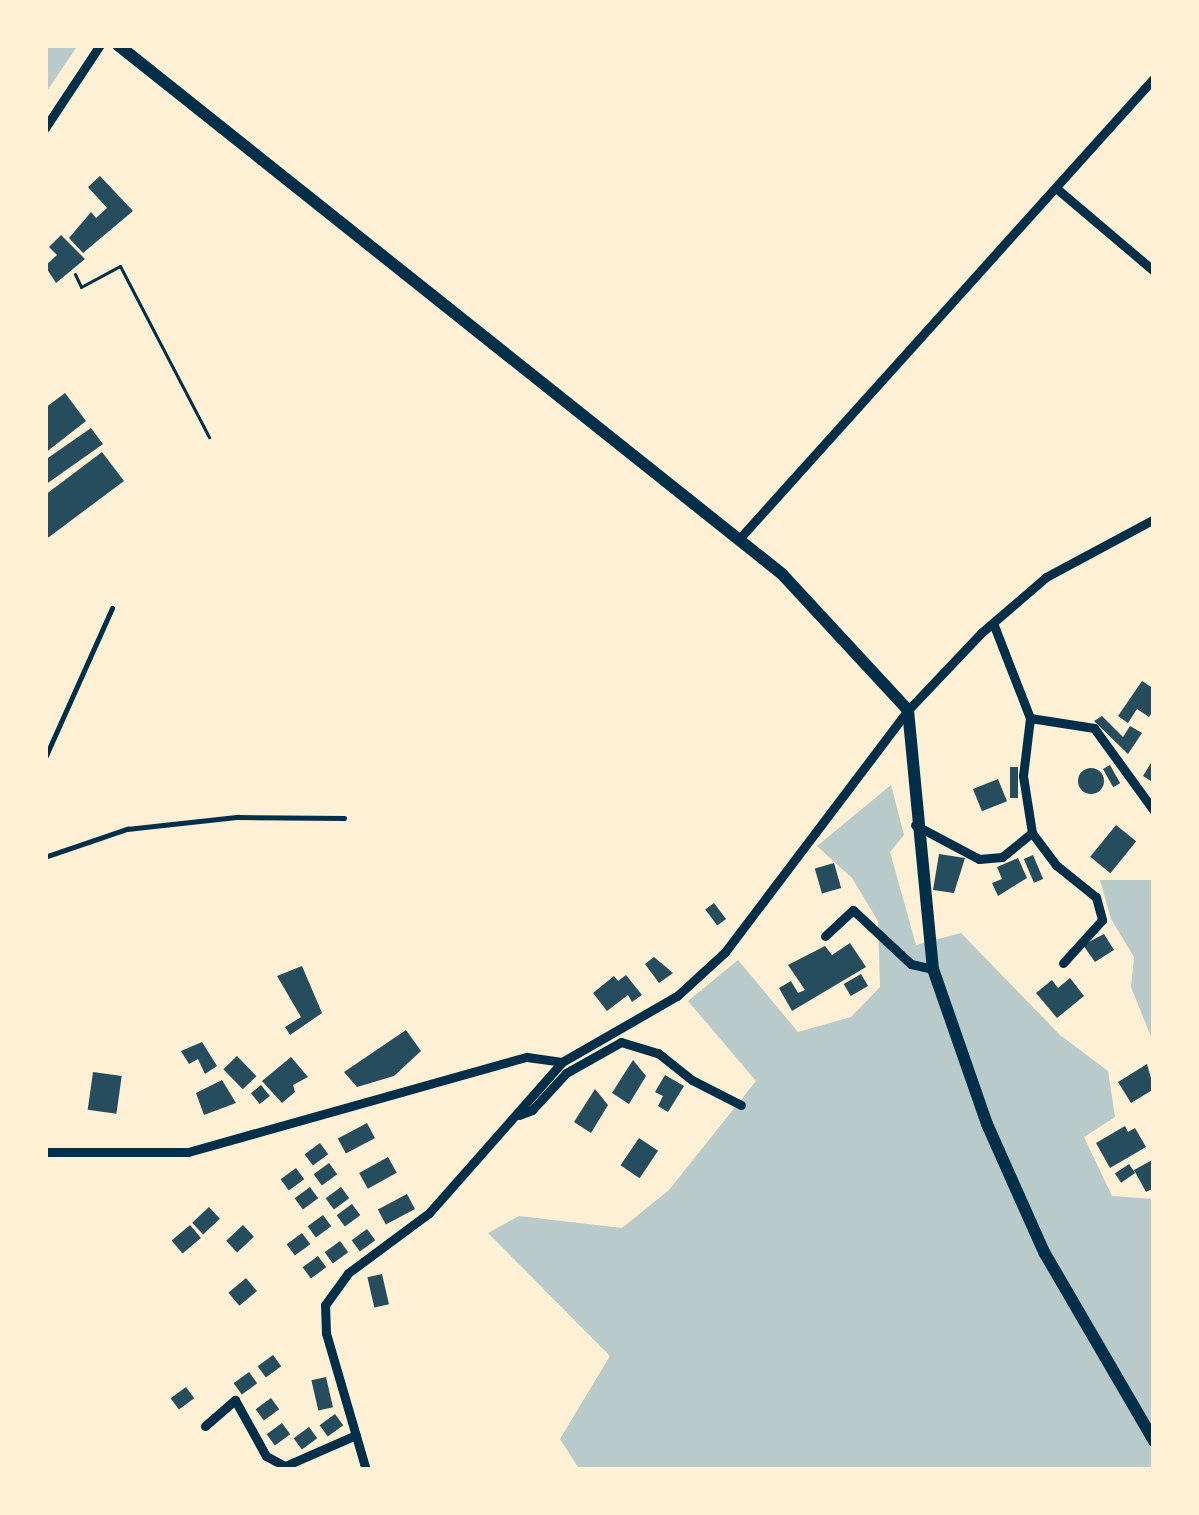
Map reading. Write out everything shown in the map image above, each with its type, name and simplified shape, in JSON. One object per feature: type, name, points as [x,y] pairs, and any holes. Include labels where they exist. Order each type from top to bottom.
[{"type":"street","points":[[45,128],[100,45]]},
{"type":"street","points":[[118,45],[782,574],[908,710],[933,970],[987,1124],[1044,1252],[1154,1442]]},
{"type":"street","points":[[740,539],[1154,78]]},
{"type":"street","points":[[1056,188],[1154,271]]},
{"type":"street","points":[[366,1470],[326,1333],[325,1305],[348,1273],[429,1213],[562,1062],[677,995],[725,952],[908,710],[993,623],[1046,577],[1154,519]]},
{"type":"street","points":[[993,623],[1030,718],[1023,776],[1032,833],[1056,865],[1096,897],[1102,920],[1064,963]]},
{"type":"street","points":[[1030,718],[1094,728],[1154,811]]},
{"type":"street","points":[[916,825],[979,859],[1002,857],[1032,833]]},
{"type":"street","points":[[825,936],[854,910],[910,964],[933,970]]},
{"type":"street","points":[[514,1117],[532,1110],[566,1073],[621,1042],[658,1053],[692,1079],[741,1105]]},
{"type":"street","points":[[45,1152],[188,1152],[526,1057],[562,1062]]},
{"type":"street","points":[[205,1426],[235,1400],[266,1456],[285,1466],[356,1435]]},
{"type":"lane","points":[[45,758],[112,608]]},
{"type":"lane","points":[[45,857],[127,829],[238,817],[344,818]]},
{"type":"path","points":[[75,274],[80,286],[120,266],[208,437]]},
{"type":"shaded area","points":[[45,45],[78,45],[45,94]]},
{"type":"shaded area","points":[[891,785],[904,835],[890,852],[916,945],[961,933],[1060,1035],[1108,1071],[1115,1117],[1084,1137],[1112,1196],[1154,1199],[1154,1470],[580,1470],[560,1439],[610,1356],[488,1233],[519,1216],[622,1228],[669,1190],[756,1081],[688,1001],[738,960],[798,1032],[851,1017],[880,987],[878,921],[852,878],[817,846]]},
{"type":"shaded area","points":[[1100,880],[1154,880],[1154,1044],[1131,987],[1134,957],[1111,919]]},
{"type":"building","points":[[100,176],[133,211],[83,253],[69,238],[91,212],[96,218],[107,208],[88,187]]},
{"type":"building","points":[[61,235],[85,259],[56,283],[45,266],[57,255],[49,247]]},
{"type":"building","points":[[65,393],[86,421],[45,453],[45,408]]},
{"type":"building","points":[[91,428],[103,444],[45,485],[45,460]]},
{"type":"building","points":[[102,452],[124,481],[45,540],[45,495]]},
{"type":"building","points":[[1142,681],[1154,689],[1154,709],[1149,717],[1137,709],[1128,723],[1118,716]]},
{"type":"building","points":[[1102,716],[1123,737],[1130,726],[1142,733],[1128,754],[1094,721]]},
{"type":"building","points":[[1154,758],[1154,783],[1143,776]]},
{"type":"building","points":[[1110,765],[1120,783],[1113,787],[1103,769]]},
{"type":"building","points":[[1010,767],[1018,767],[1018,798],[1010,798]]},
{"type":"building","points":[[1091,768],[1104,781],[1091,794],[1078,781]]},
{"type":"building","points":[[998,779],[1007,801],[982,811],[973,789]]},
{"type":"building","points":[[1116,825],[1136,841],[1110,873],[1090,857]]},
{"type":"building","points":[[939,854],[965,858],[954,893],[933,890]]},
{"type":"building","points":[[1033,855],[1043,879],[1034,883],[1024,859]]},
{"type":"building","points":[[1018,858],[1027,878],[998,896],[992,883],[1002,879],[997,867]]},
{"type":"building","points":[[834,863],[841,888],[822,894],[815,869]]},
{"type":"building","points":[[714,903],[726,919],[717,926],[705,910]]},
{"type":"building","points":[[1104,934],[1114,950],[1095,962],[1083,945]]},
{"type":"building","points":[[850,943],[866,967],[792,1011],[779,988],[791,981],[798,993],[805,990],[788,965],[825,946],[832,955]]},
{"type":"building","points":[[654,957],[673,973],[659,983],[645,964]]},
{"type":"building","points":[[302,966],[322,1013],[290,1035],[285,1027],[301,1017],[277,976]]},
{"type":"building","points":[[861,974],[868,986],[851,996],[844,984]]},
{"type":"building","points":[[626,975],[642,995],[632,1002],[628,995],[607,1011],[593,993],[614,976],[618,981]]},
{"type":"building","points":[[1070,978],[1084,996],[1057,1018],[1036,993],[1052,980],[1058,988]]},
{"type":"building","points":[[406,1030],[421,1051],[394,1076],[357,1087],[344,1072]]},
{"type":"building","points":[[202,1042],[217,1066],[205,1074],[198,1059],[189,1064],[181,1051]]},
{"type":"building","points":[[237,1056],[256,1076],[243,1089],[223,1069]]},
{"type":"building","points":[[291,1057],[308,1077],[293,1085],[295,1092],[282,1103],[262,1081]]},
{"type":"building","points":[[633,1060],[646,1076],[629,1104],[612,1093]]},
{"type":"building","points":[[1147,1064],[1154,1089],[1131,1103],[1118,1082]]},
{"type":"building","points":[[93,1072],[122,1076],[116,1114],[88,1110]]},
{"type":"building","points":[[665,1075],[684,1086],[668,1112],[658,1106],[663,1096],[655,1092]]},
{"type":"building","points":[[222,1080],[236,1103],[204,1115],[196,1093]]},
{"type":"building","points":[[261,1085],[270,1096],[260,1104],[251,1093]]},
{"type":"building","points":[[595,1089],[608,1105],[591,1133],[574,1122]]},
{"type":"building","points":[[367,1123],[375,1138],[346,1154],[338,1138]]},
{"type":"building","points":[[1125,1126],[1128,1132],[1135,1128],[1146,1147],[1110,1168],[1096,1143]]},
{"type":"building","points":[[639,1138],[658,1151],[640,1178],[621,1165]]},
{"type":"building","points":[[320,1143],[328,1154],[313,1165],[305,1154]]},
{"type":"building","points":[[388,1157],[397,1173],[368,1189],[359,1173]]},
{"type":"building","points":[[1154,1159],[1154,1188],[1146,1192],[1134,1170]]},
{"type":"building","points":[[329,1163],[337,1174],[322,1185],[314,1174]]},
{"type":"building","points":[[1129,1164],[1135,1173],[1121,1183],[1115,1174]]},
{"type":"building","points":[[296,1168],[304,1179],[289,1190],[281,1179]]},
{"type":"building","points":[[310,1187],[318,1198],[303,1209],[295,1198]]},
{"type":"building","points":[[341,1187],[349,1198],[334,1209],[326,1198]]},
{"type":"building","points":[[407,1194],[415,1209],[386,1225],[378,1209]]},
{"type":"building","points":[[352,1204],[360,1215],[345,1226],[337,1215]]},
{"type":"building","points":[[209,1207],[220,1219],[203,1234],[192,1223]]},
{"type":"building","points":[[323,1215],[331,1226],[316,1237],[308,1226]]},
{"type":"building","points":[[190,1225],[201,1238],[183,1253],[172,1240]]},
{"type":"building","points":[[243,1225],[254,1237],[237,1252],[226,1241]]},
{"type":"building","points":[[367,1229],[375,1240],[360,1251],[352,1240]]},
{"type":"building","points":[[302,1233],[310,1244],[295,1255],[287,1244]]},
{"type":"building","points":[[340,1241],[348,1252],[333,1263],[325,1252]]},
{"type":"building","points":[[318,1256],[326,1267],[311,1278],[303,1267]]},
{"type":"building","points":[[382,1274],[389,1304],[374,1308],[367,1277]]},
{"type":"building","points":[[246,1278],[257,1291],[239,1306],[228,1293]]},
{"type":"building","points":[[273,1355],[281,1366],[266,1377],[258,1366]]},
{"type":"building","points":[[249,1372],[257,1383],[242,1394],[234,1383]]},
{"type":"building","points":[[326,1377],[333,1407],[318,1411],[311,1380]]},
{"type":"building","points":[[186,1387],[194,1398],[179,1409],[171,1398]]},
{"type":"building","points":[[271,1398],[279,1409],[264,1420],[256,1409]]},
{"type":"building","points":[[335,1414],[343,1425],[328,1436],[320,1425]]},
{"type":"building","points":[[282,1423],[290,1434],[275,1445],[267,1434]]},
{"type":"building","points":[[309,1427],[317,1438],[302,1449],[294,1438]]}]
